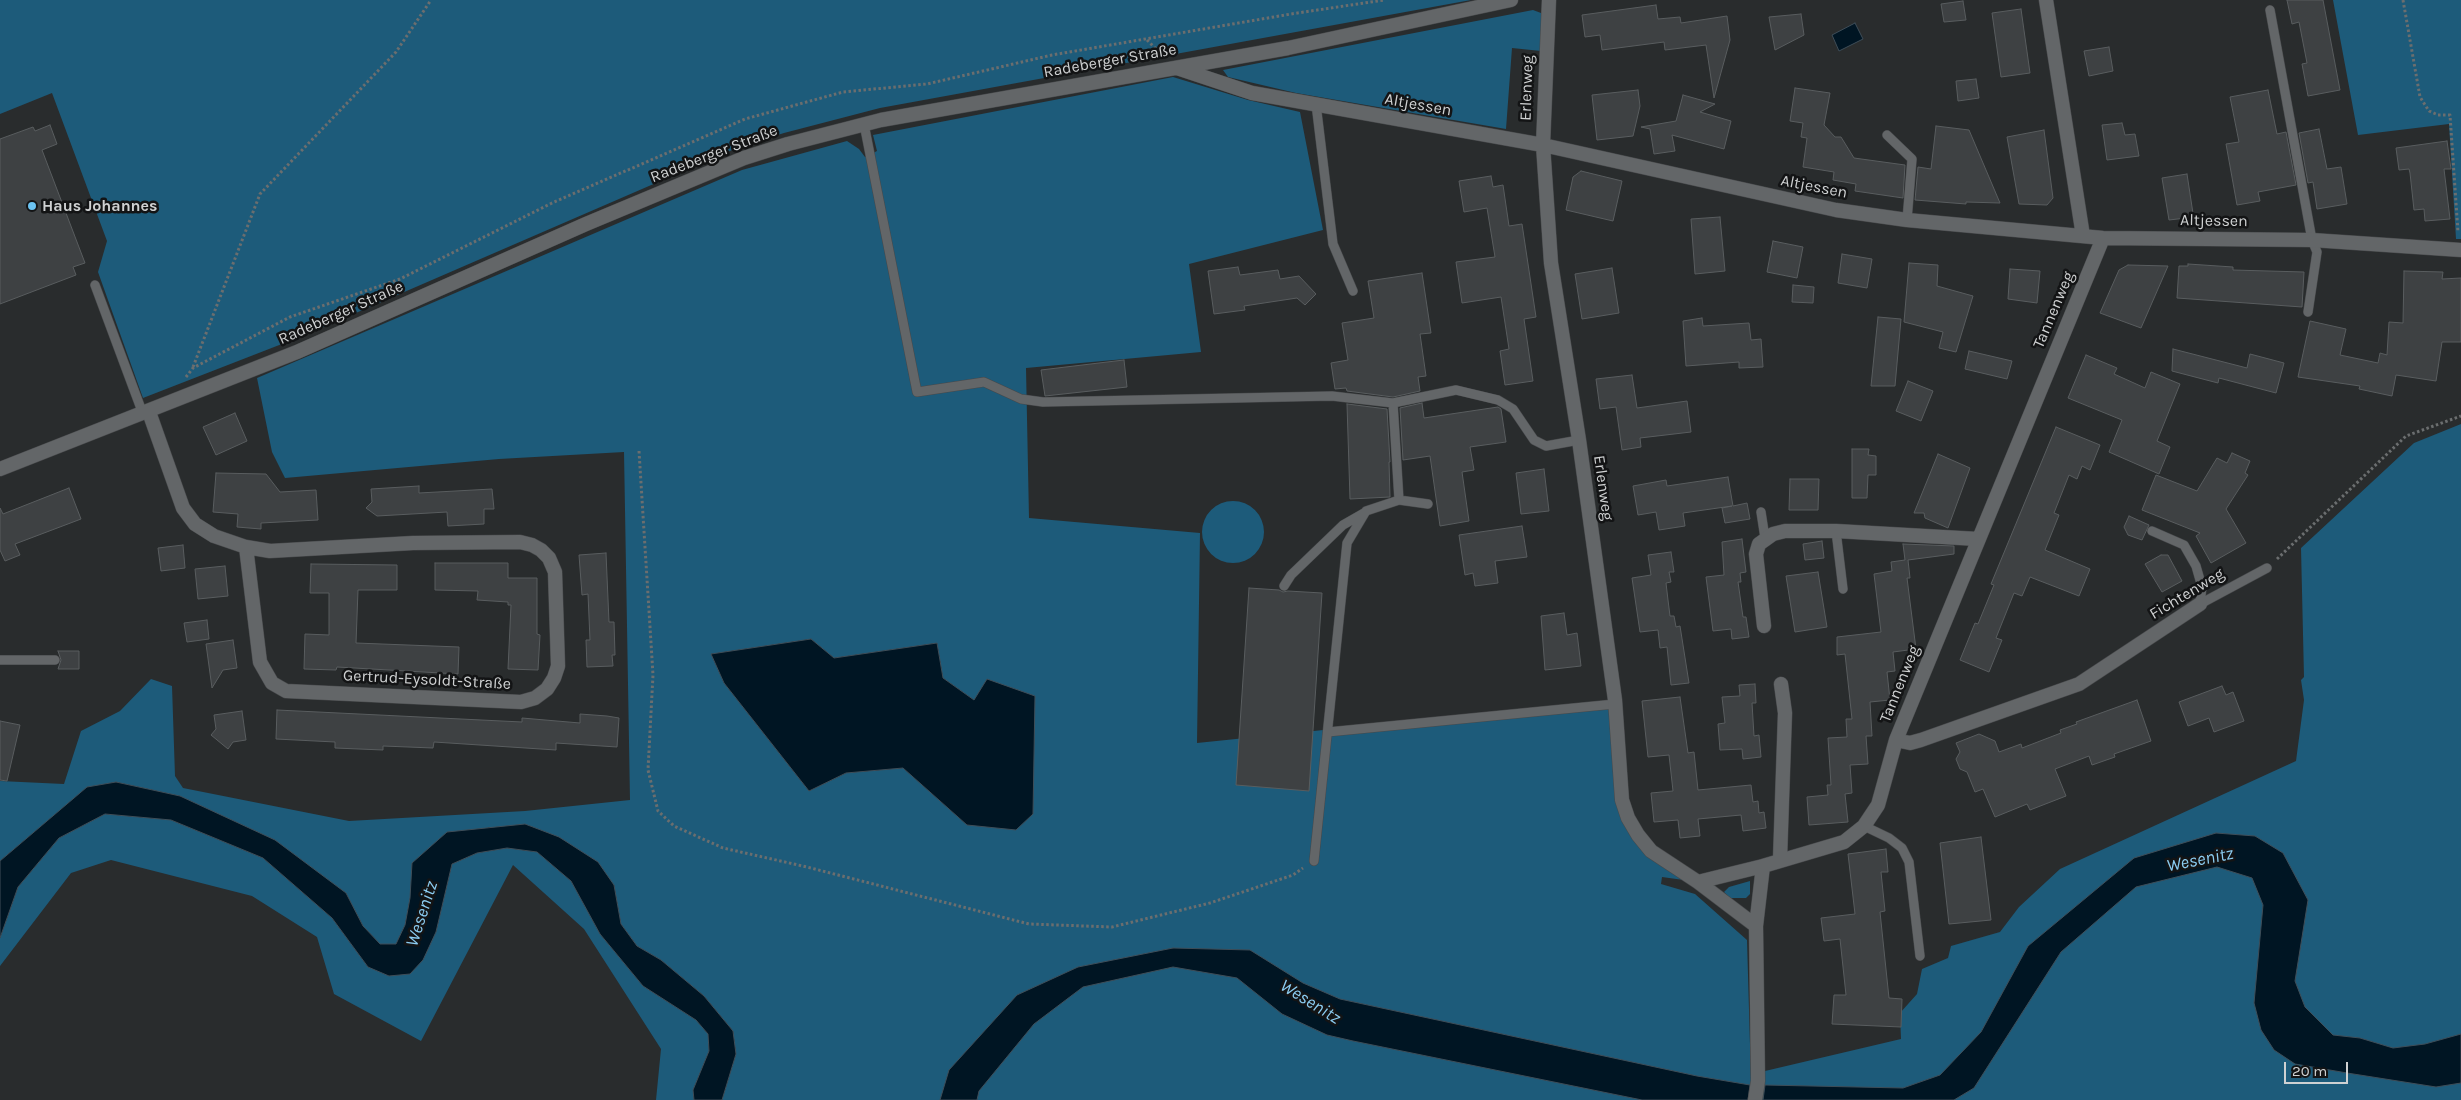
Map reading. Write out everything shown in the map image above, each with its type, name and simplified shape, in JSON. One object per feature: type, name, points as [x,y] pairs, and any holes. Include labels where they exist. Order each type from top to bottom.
[{"type":"street","name":"Radeberger Straße","points":[[0,470],[297,352],[586,224],[744,158],[788,144],[864,124],[1288,48],[1511,0]]},
{"type":"street","name":"Erlenweg","points":[[1549,0],[1542,145],[1551,263],[1579,440],[1615,704],[1622,800],[1628,818],[1638,835],[1651,851],[1698,882],[1756,926]]},
{"type":"street","points":[[2046,0],[2083,236]]},
{"type":"street","name":"Altjessen","points":[[1174,67],[1252,93],[1542,145],[1836,210],[1907,220],[2103,238],[2312,240],[2460,250]]},
{"type":"street","name":"Tannenweg","points":[[1763,866],[1780,859],[1844,842],[1864,826],[1878,805],[1896,740],[2103,238]]},
{"type":"street","name":"Gertrud-Eysoldt-Straße","points":[[146,413],[184,508],[195,524],[204,532],[246,547],[284,551],[413,543],[520,542],[532,545],[549,558],[555,572],[558,666],[554,678],[547,689],[535,698],[521,702],[286,690],[272,683],[260,662],[246,547]]},
{"type":"street","points":[[1764,626],[1756,554],[1759,544],[1765,538],[1785,531],[1978,540]]},
{"type":"street","name":"Fichtenweg","points":[[1896,740],[1910,743],[1921,740],[2079,684],[2200,604]]},
{"type":"street","points":[[1780,859],[1785,713],[1782,684]]},
{"type":"street","points":[[1698,882],[1763,866],[1756,926],[1758,1082],[1755,1100]]},
{"type":"lane","points":[[2270,10],[2312,240],[2317,252],[2308,312]]},
{"type":"lane","points":[[1316,104],[1333,244],[1353,291]]},
{"type":"lane","points":[[864,124],[917,392],[984,382],[1021,399],[1043,402],[1332,396],[1393,403],[1456,390],[1498,400],[1513,409],[1534,440],[1546,446],[1579,440]]},
{"type":"lane","points":[[1887,135],[1912,159],[1907,220]]},
{"type":"lane","points":[[95,285],[146,413]]},
{"type":"lane","points":[[1393,403],[1399,500]]},
{"type":"lane","points":[[1284,586],[1291,575],[1343,525],[1366,511],[1399,500],[1428,504]]},
{"type":"lane","points":[[1314,861],[1347,543],[1366,511]]},
{"type":"lane","points":[[1760,512],[1765,538]]},
{"type":"lane","points":[[2152,531],[2184,545],[2196,566],[2202,587],[2200,604]]},
{"type":"lane","points":[[1836,532],[1844,589]]},
{"type":"lane","name":"Fichtenweg","points":[[2200,604],[2267,568]]},
{"type":"lane","points":[[0,660],[55,660]]},
{"type":"lane","points":[[1328,732],[1615,704]]},
{"type":"lane","points":[[1864,826],[1889,838],[1902,848],[1908,862],[1920,956]]},
{"type":"path","points":[[193,368],[260,194],[396,52],[431,0]]},
{"type":"path","points":[[2403,0],[2420,97],[2429,111],[2438,115],[2450,115],[2460,250]]},
{"type":"path","points":[[2267,568],[2355,487],[2406,436],[2461,416]]},
{"type":"path","points":[[639,451],[653,675],[648,770],[658,811],[674,826],[723,848],[1028,924],[1112,926],[1210,904],[1292,875],[1314,861]]},
{"type":"shaded area","points":[[0,0],[1471,0],[880,108],[784,133],[739,147],[305,335],[143,398],[98,272],[107,241],[52,93],[0,114]]},
{"type":"shaded area","points":[[2333,0],[2461,0],[2461,239],[2456,239],[2449,124],[2358,135]]},
{"type":"shaded area","points":[[1533,10],[1541,13],[1541,51],[1512,48],[1506,129],[1296,93],[1228,77],[1223,70]]},
{"type":"shaded area","points":[[1173,77],[1248,100],[1300,112],[1323,230],[1189,264],[1201,352],[1026,368],[1029,518],[1200,533],[1197,743],[1615,700],[1622,800],[1638,835],[1698,882],[1662,877],[1661,884],[1695,894],[1747,940],[1751,1079],[1765,1081],[1765,1071],[1901,1039],[1900,1013],[1917,994],[1922,969],[1948,958],[1951,946],[2000,932],[2019,907],[2060,869],[2296,761],[2304,700],[2301,680],[2304,677],[2301,548],[2414,443],[2461,424],[2461,1100],[722,1100],[736,1054],[733,1031],[704,996],[661,960],[637,946],[621,924],[614,885],[489,827],[410,898],[405,925],[396,944],[380,944],[363,926],[346,893],[180,796],[116,782],[87,788],[0,861],[0,781],[64,784],[81,731],[120,711],[151,679],[172,686],[175,776],[183,788],[349,821],[525,811],[630,800],[624,452],[499,459],[285,478],[272,452],[257,378],[742,170],[847,141],[859,149],[865,157],[877,151],[873,135]],"holes":[[[811,639],[834,658],[937,643],[943,678],[974,700],[967,825],[903,768],[846,773],[809,791],[724,683],[711,654]]]},
{"type":"shaded area","points":[[1233,501],[1245,504],[1255,510],[1261,520],[1264,532],[1261,544],[1255,554],[1245,560],[1233,563],[1221,560],[1211,554],[1205,544],[1202,532],[1205,520],[1211,510],[1221,504]]},
{"type":"shaded area","points":[[105,814],[171,820],[263,858],[332,918],[368,967],[436,932],[452,864],[477,853],[507,848],[537,852],[571,881],[600,934],[643,986],[696,1020],[708,1034],[709,1051],[693,1090],[694,1100],[656,1100],[661,1049],[584,929],[513,865],[421,1041],[334,994],[317,937],[252,896],[111,860],[71,873],[0,966],[0,938],[18,887],[59,838]]},
{"type":"shaded area","points":[[1750,881],[1750,894],[1746,898],[1730,898],[1724,892],[1729,887]]},
{"type":"water","points":[[1855,23],[1863,39],[1839,51],[1832,35]]},
{"type":"water","points":[[811,639],[834,658],[937,643],[943,678],[974,700],[987,679],[1035,696],[1033,814],[1016,830],[967,825],[903,768],[846,773],[809,791],[724,683],[711,654]]},
{"type":"water","name":"Wesenitz","points":[[116,782],[180,796],[275,840],[346,893],[363,926],[380,944],[396,944],[405,925],[410,898],[412,863],[447,832],[525,824],[559,837],[598,862],[614,885],[621,924],[637,946],[661,960],[704,996],[733,1031],[736,1054],[722,1100],[694,1100],[693,1090],[709,1051],[708,1034],[696,1020],[643,986],[600,934],[571,881],[537,852],[507,848],[477,853],[452,864],[436,932],[423,960],[410,974],[389,976],[368,967],[332,918],[263,858],[171,820],[105,814],[59,838],[18,887],[0,938],[0,861],[87,787]]},
{"type":"water","name":"Wesenitz","points":[[2216,833],[2255,836],[2283,853],[2308,900],[2295,981],[2305,1007],[2333,1035],[2360,1038],[2393,1048],[2425,1044],[2461,1034],[2461,1083],[2436,1087],[2295,1064],[2274,1050],[2261,1030],[2254,1003],[2263,905],[2252,878],[2217,867],[2136,887],[2061,952],[1974,1088],[1954,1100],[1763,1100],[1765,1085],[1903,1088],[1940,1075],[1981,1032],[2028,946],[2134,858]]},
{"type":"water","name":"Wesenitz","points":[[1173,948],[1250,950],[1303,983],[1340,999],[1697,1076],[1750,1085],[1748,1100],[1642,1100],[1327,1035],[1282,1014],[1237,978],[1173,967],[1083,987],[1034,1024],[979,1091],[977,1100],[940,1100],[949,1070],[1017,995],[1078,967]]},
{"type":"building","points":[[2287,0],[2323,0],[2340,90],[2308,96],[2302,64],[2307,63],[2299,22],[2292,24]]},
{"type":"building","points":[[1963,1],[1966,20],[1944,22],[1941,4]]},
{"type":"building","points":[[1656,5],[1658,19],[1680,17],[1681,23],[1727,16],[1730,40],[1714,98],[1706,45],[1665,50],[1664,42],[1602,50],[1600,35],[1585,37],[1582,15]]},
{"type":"building","points":[[2021,9],[2030,73],[2001,77],[1992,13]]},
{"type":"building","points":[[1801,14],[1804,35],[1775,50],[1769,17]]},
{"type":"building","points":[[2109,47],[2113,71],[2089,76],[2084,51]]},
{"type":"building","points":[[1976,79],[1979,98],[1958,101],[1956,81]]},
{"type":"building","points":[[1795,88],[1830,93],[1824,125],[1835,137],[1841,137],[1854,158],[1905,165],[1903,198],[1855,191],[1856,184],[1833,180],[1834,172],[1803,167],[1807,138],[1801,137],[1803,123],[1790,121]]},
{"type":"building","points":[[1638,90],[1640,106],[1633,136],[1597,140],[1592,95]]},
{"type":"building","points":[[2268,90],[2277,134],[2286,132],[2296,185],[2258,192],[2260,201],[2237,205],[2226,144],[2239,142],[2230,97]]},
{"type":"building","points":[[1683,95],[1715,104],[1700,112],[1731,121],[1724,149],[1672,135],[1675,151],[1654,154],[1650,129],[1641,127],[1676,121]]},
{"type":"building","points":[[2122,123],[2125,135],[2135,134],[2139,156],[2107,160],[2102,125]]},
{"type":"building","name":"Haus Johannes","points":[[50,125],[57,144],[42,150],[85,263],[73,267],[76,275],[0,304],[0,139],[33,127],[35,131]]},
{"type":"building","points":[[1936,126],[1969,130],[2000,203],[1966,202],[1966,204],[1915,200],[1918,167],[1931,169]]},
{"type":"building","points":[[2319,129],[2327,169],[2341,167],[2347,204],[2317,209],[2313,182],[2308,183],[2299,133]]},
{"type":"building","points":[[2044,130],[2053,198],[2047,205],[2019,204],[2007,137]]},
{"type":"building","points":[[2447,141],[2451,169],[2444,169],[2450,219],[2425,221],[2424,209],[2414,210],[2409,169],[2399,170],[2396,148]]},
{"type":"building","points":[[1581,171],[1622,181],[1613,221],[1566,210],[1573,177]]},
{"type":"building","points":[[2187,174],[2194,220],[2186,218],[2169,220],[2162,178]]},
{"type":"building","points":[[1491,176],[1493,187],[1503,185],[1509,226],[1522,224],[1536,317],[1524,319],[1533,381],[1505,385],[1500,351],[1509,349],[1501,297],[1462,303],[1456,262],[1495,257],[1487,208],[1464,212],[1459,181]]},
{"type":"building","points":[[1720,217],[1725,271],[1695,274],[1691,219]]},
{"type":"building","points":[[1773,241],[1803,247],[1797,278],[1767,272]]},
{"type":"building","points":[[1842,254],[1872,259],[1867,288],[1838,283]]},
{"type":"building","points":[[1909,263],[1938,265],[1937,286],[1973,296],[1956,352],[1939,348],[1943,332],[1904,322]]},
{"type":"building","points":[[2188,264],[2233,267],[2233,270],[2304,272],[2302,307],[2177,298],[2179,266],[2188,266]]},
{"type":"building","points":[[2128,265],[2168,266],[2141,328],[2100,313],[2119,270]]},
{"type":"building","points":[[1238,267],[1240,275],[1278,270],[1280,279],[1299,276],[1316,294],[1305,305],[1297,298],[1244,306],[1245,310],[1214,314],[1208,271]]},
{"type":"building","points":[[1612,268],[1619,313],[1582,319],[1575,274]]},
{"type":"building","points":[[2010,269],[2040,271],[2037,303],[2008,299]]},
{"type":"building","points":[[2404,271],[2443,272],[2442,279],[2461,278],[2461,342],[2442,342],[2436,381],[2396,375],[2392,396],[2359,389],[2360,386],[2298,377],[2310,321],[2346,329],[2340,355],[2378,363],[2380,353],[2387,355],[2389,322],[2403,323]]},
{"type":"building","points":[[1422,273],[1431,333],[1420,334],[1426,376],[1418,377],[1420,391],[1393,397],[1347,391],[1346,388],[1335,389],[1331,363],[1348,360],[1342,323],[1374,318],[1368,281]]},
{"type":"building","points":[[1793,285],[1814,287],[1813,303],[1792,302]]},
{"type":"building","points":[[1878,317],[1901,319],[1895,386],[1871,386]]},
{"type":"building","points":[[1702,318],[1703,326],[1749,323],[1751,340],[1761,339],[1763,367],[1739,368],[1739,362],[1686,366],[1683,321]]},
{"type":"building","points":[[2173,349],[2247,368],[2250,354],[2284,363],[2276,393],[2219,378],[2218,383],[2172,371]]},
{"type":"building","points":[[1969,351],[2012,361],[2007,379],[1965,369]]},
{"type":"building","points":[[2086,355],[2117,368],[2114,374],[2145,388],[2151,372],[2180,384],[2157,441],[2170,447],[2159,474],[2109,452],[2122,420],[2068,398]]},
{"type":"building","points":[[1124,360],[1127,387],[1045,396],[1041,370]]},
{"type":"building","points":[[1632,375],[1637,408],[1687,401],[1691,432],[1640,438],[1641,447],[1622,450],[1616,407],[1600,409],[1596,379]]},
{"type":"building","points":[[1908,381],[1933,391],[1921,421],[1896,411]]},
{"type":"building","points":[[1422,403],[1424,418],[1498,407],[1501,409],[1506,442],[1470,447],[1474,470],[1462,472],[1469,521],[1440,526],[1430,456],[1403,460],[1400,408]]},
{"type":"building","points":[[1347,404],[1387,409],[1390,497],[1350,499]]},
{"type":"building","points":[[235,413],[247,441],[216,455],[203,427]]},
{"type":"building","points":[[2056,427],[2100,445],[2090,470],[2082,466],[2077,479],[2069,475],[2054,513],[2059,515],[2045,550],[2090,569],[2079,596],[2030,577],[2022,596],[2014,593],[1996,638],[2002,640],[1989,672],[1960,660],[1975,623],[1978,624],[1994,585],[1991,584]]},
{"type":"building","points":[[1852,449],[1869,449],[1868,455],[1876,456],[1876,475],[1868,475],[1867,498],[1852,498]]},
{"type":"building","points":[[2232,453],[2250,461],[2245,473],[2248,475],[2226,509],[2246,543],[2211,563],[2196,536],[2200,533],[2142,510],[2156,475],[2197,491],[2217,458],[2227,463]]},
{"type":"building","points":[[1938,454],[1970,468],[1948,528],[1925,518],[1924,513],[1914,513]]},
{"type":"building","points":[[1544,469],[1549,511],[1521,514],[1516,473]]},
{"type":"building","points":[[216,473],[266,474],[280,492],[316,490],[318,520],[261,523],[261,529],[237,527],[238,514],[213,512]]},
{"type":"building","points":[[1728,477],[1733,506],[1747,503],[1750,519],[1725,523],[1722,508],[1732,506],[1683,513],[1685,526],[1659,530],[1656,512],[1638,515],[1633,486],[1666,480],[1667,486]]},
{"type":"building","points":[[1790,479],[1819,479],[1818,510],[1789,510]]},
{"type":"building","points":[[419,486],[419,493],[492,489],[494,509],[484,509],[484,524],[448,526],[447,512],[377,516],[366,508],[372,502],[371,489]]},
{"type":"building","points":[[69,488],[81,519],[15,544],[20,555],[5,561],[0,550],[0,508],[3,514]]},
{"type":"building","points":[[2129,516],[2149,525],[2142,540],[2128,535],[2124,527]]},
{"type":"building","points":[[1522,526],[1527,557],[1495,561],[1498,583],[1475,586],[1473,573],[1465,575],[1459,535]]},
{"type":"building","points":[[1742,539],[1746,572],[1740,573],[1741,582],[1738,582],[1743,617],[1746,617],[1749,637],[1732,639],[1731,629],[1713,631],[1706,577],[1724,575],[1722,542]]},
{"type":"building","points":[[1822,541],[1824,558],[1805,560],[1803,544]]},
{"type":"building","points":[[1903,544],[1954,546],[1954,554],[1908,560],[1910,578],[1907,578],[1916,649],[1893,652],[1895,671],[1887,672],[1890,700],[1870,702],[1872,736],[1866,736],[1868,764],[1850,765],[1852,793],[1845,794],[1848,822],[1809,825],[1807,797],[1828,795],[1827,785],[1831,785],[1828,738],[1847,737],[1846,719],[1852,719],[1845,654],[1837,655],[1837,637],[1881,632],[1874,574],[1892,571],[1891,562],[1905,560]]},
{"type":"building","points":[[183,545],[185,568],[161,571],[158,548]]},
{"type":"building","points":[[1671,552],[1674,572],[1669,572],[1671,582],[1666,583],[1670,616],[1674,616],[1676,627],[1680,626],[1689,683],[1671,685],[1667,647],[1660,648],[1658,630],[1640,632],[1632,578],[1651,575],[1648,555]]},
{"type":"building","points":[[606,553],[609,622],[614,622],[615,655],[612,655],[613,666],[587,667],[586,640],[590,640],[588,594],[582,595],[579,555]]},
{"type":"building","points":[[2161,555],[2168,555],[2182,581],[2162,592],[2145,564]]},
{"type":"building","points":[[435,563],[508,563],[508,578],[537,578],[537,634],[540,635],[538,670],[508,669],[511,605],[508,605],[508,602],[477,600],[478,591],[435,590]]},
{"type":"building","points":[[311,564],[397,565],[397,590],[358,590],[356,643],[459,647],[458,674],[337,667],[336,670],[304,669],[305,634],[329,635],[329,593],[310,593]]},
{"type":"building","points":[[225,566],[228,596],[198,599],[195,569]]},
{"type":"building","points":[[1818,572],[1827,627],[1795,632],[1786,576]]},
{"type":"building","points":[[1249,588],[1279,590],[1283,592],[1322,593],[1309,791],[1236,785]]},
{"type":"building","points":[[1564,613],[1567,635],[1577,633],[1581,666],[1545,670],[1541,616]]},
{"type":"building","points":[[207,620],[209,639],[187,642],[184,623]]},
{"type":"building","points":[[233,640],[237,668],[223,670],[212,688],[206,644]]},
{"type":"building","points":[[58,651],[79,651],[79,669],[58,669],[61,660]]},
{"type":"building","points":[[1755,684],[1756,703],[1752,703],[1754,736],[1759,735],[1761,757],[1743,759],[1742,749],[1720,750],[1718,724],[1725,723],[1722,697],[1740,696],[1739,685]]},
{"type":"building","points":[[2222,686],[2226,695],[2233,692],[2244,721],[2214,732],[2209,718],[2188,726],[2179,702]]},
{"type":"building","points":[[1680,697],[1688,753],[1694,752],[1698,790],[1751,785],[1753,802],[1758,801],[1759,813],[1764,812],[1766,828],[1743,831],[1741,815],[1698,819],[1700,836],[1680,838],[1678,820],[1654,822],[1651,793],[1673,791],[1669,755],[1648,757],[1642,701]]},
{"type":"building","points":[[2137,700],[2151,741],[2114,754],[2115,757],[2092,765],[2089,756],[2055,769],[2066,796],[2030,810],[2027,804],[1995,817],[1983,789],[1975,792],[1967,772],[1960,769],[1956,759],[1960,752],[1956,743],[1979,734],[1995,741],[1999,752],[2021,744],[2022,748],[2061,733],[2060,730],[2077,724],[2076,722]]},
{"type":"building","points":[[277,710],[522,722],[522,718],[580,723],[580,714],[619,718],[617,747],[556,743],[556,750],[434,742],[433,748],[383,746],[383,750],[335,748],[335,742],[276,739]]},
{"type":"building","points":[[242,711],[246,740],[233,742],[228,749],[211,735],[216,729],[214,715]]},
{"type":"building","points":[[0,721],[20,725],[7,781],[0,780]]},
{"type":"building","points":[[1981,837],[1991,920],[1949,924],[1940,843]]},
{"type":"building","points":[[1886,849],[1888,872],[1881,872],[1885,911],[1880,912],[1889,998],[1902,999],[1901,1027],[1832,1024],[1834,995],[1846,995],[1840,939],[1824,941],[1821,918],[1855,914],[1848,854]]},
{"type":"place","name":"Haus Johannes","points":[[32,206]]}]
